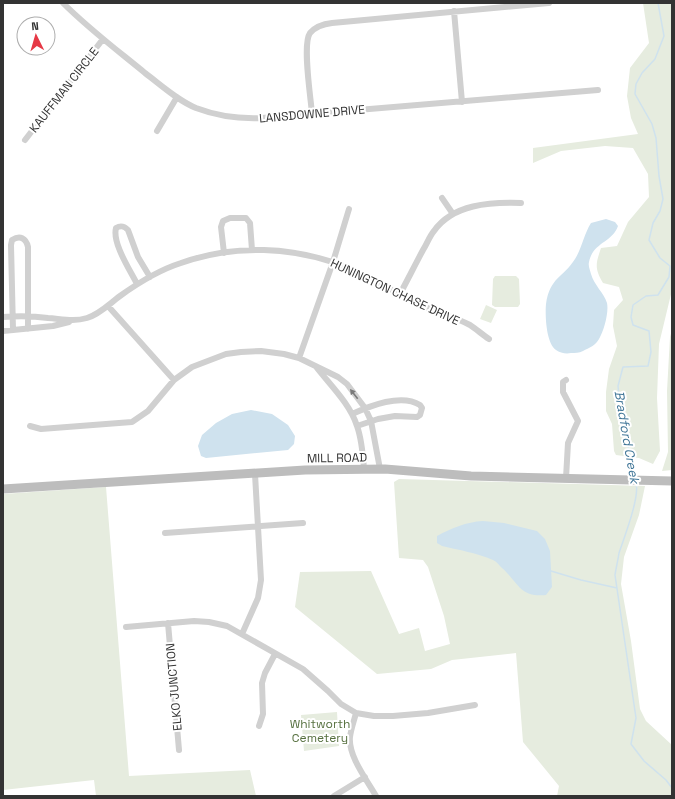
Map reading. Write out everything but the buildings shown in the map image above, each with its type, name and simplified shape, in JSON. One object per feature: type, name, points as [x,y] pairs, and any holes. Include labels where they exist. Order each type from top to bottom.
[{"type":"street","name":"LANSDOWNE DRIVE","points":[[63,3],[103,39],[177,97],[194,107],[229,117],[262,118],[598,90]]},
{"type":"street","points":[[312,114],[306,49],[309,34],[319,25],[454,11],[489,5],[549,3]]},
{"type":"street","points":[[454,11],[462,102]]},
{"type":"street","name":"KAUFFMAN CIRCLE","points":[[25,140],[103,39]]},
{"type":"street","points":[[157,130],[177,97]]},
{"type":"street","points":[[442,198],[453,214]]},
{"type":"street","points":[[400,294],[434,232],[453,214],[477,206],[505,202],[521,203]]},
{"type":"street","points":[[300,358],[333,262],[349,209]]},
{"type":"street","points":[[224,253],[221,227],[223,220],[230,218],[246,218],[250,222],[252,250]]},
{"type":"street","points":[[137,284],[124,259],[115,232],[116,228],[121,226],[128,230],[138,257],[150,277]]},
{"type":"street","points":[[13,330],[11,245],[12,240],[19,237],[24,238],[28,247],[28,329]]},
{"type":"street","name":"HUNINGTON CHASE DRIVE","points":[[3,317],[27,316],[71,321],[88,318],[98,313],[137,284],[180,263],[213,254],[252,250],[272,250],[295,252],[333,262],[367,276],[418,304],[470,325],[489,339]]},
{"type":"street","points":[[108,306],[174,380]]},
{"type":"street","points":[[3,331],[53,326],[71,321]]},
{"type":"street","points":[[30,426],[41,429],[132,422],[148,411],[174,380],[198,364],[226,354],[261,351],[300,358],[347,384],[365,408],[370,421],[380,469]]},
{"type":"street","points":[[316,367],[352,414],[361,440],[364,469]]},
{"type":"street","points":[[566,380],[563,382],[563,392],[578,420],[568,443],[566,478]]},
{"type":"street","points":[[352,414],[382,402],[417,402],[422,408],[420,415],[418,416],[395,416],[370,421],[357,426]]},
{"type":"street","name":"MILL ROAD","points":[[3,489],[305,470],[364,469],[471,476],[672,481]]},
{"type":"street","points":[[242,634],[259,592],[261,572],[255,474]]},
{"type":"street","points":[[165,533],[303,523]]},
{"type":"street","points":[[126,627],[168,623],[209,622],[227,626],[303,669],[328,690],[341,704],[356,713],[374,716],[393,716],[428,713],[475,705]]},
{"type":"street","name":"ELKO JUNCTION","points":[[168,623],[179,750]]},
{"type":"street","points":[[259,726],[262,714],[262,683],[265,673],[275,654]]},
{"type":"street","points":[[356,713],[350,738],[350,749],[354,759],[376,796]]},
{"type":"street","points":[[334,796],[365,777]]},
{"type":"green space","points":[[643,3],[672,3],[672,290],[659,344],[657,398],[660,451],[653,464],[639,458],[616,455],[614,451],[612,424],[606,411],[606,392],[609,369],[617,346],[613,326],[614,310],[623,300],[619,287],[603,283],[597,269],[601,248],[617,246],[628,222],[649,197],[648,174],[633,148],[605,146],[561,151],[533,163],[533,148],[638,134],[631,118],[627,96],[630,68],[649,43]]},
{"type":"green space","points":[[495,276],[516,276],[519,279],[520,304],[518,307],[495,307],[492,305],[493,279]]},
{"type":"green space","points":[[486,305],[497,310],[491,323],[480,319]]},
{"type":"green space","points":[[672,330],[672,470],[662,471],[668,452],[667,391],[670,337]]},
{"type":"green space","points":[[399,479],[645,486],[639,515],[624,557],[621,584],[631,641],[640,709],[646,721],[672,745],[672,796],[557,796],[559,786],[523,742],[516,653],[452,660],[431,669],[377,674],[295,607],[300,572],[371,571],[399,634],[419,628],[425,651],[450,644],[444,616],[428,567],[423,560],[399,558],[394,482]]},
{"type":"green space","points":[[106,487],[129,776],[250,770],[256,796],[96,796],[94,780],[3,790],[3,494]]},
{"type":"green space","name":"Whitworth Cemetery","points":[[337,712],[339,746],[304,751],[301,715]]},
{"type":"water","points":[[606,219],[615,222],[618,226],[612,236],[594,250],[589,264],[592,278],[607,303],[607,316],[601,336],[594,345],[583,351],[578,353],[561,353],[553,346],[548,335],[546,304],[548,295],[554,283],[575,259],[591,223]]},
{"type":"water","points":[[251,410],[272,414],[288,425],[295,436],[294,444],[288,450],[206,458],[201,456],[198,446],[202,435],[216,423],[232,414]]},
{"type":"water","points":[[483,521],[504,523],[537,531],[545,539],[550,551],[552,587],[546,595],[530,594],[525,592],[498,563],[494,561],[442,546],[437,543],[437,536],[448,530],[465,524]]},
{"type":"waterway","name":"Bradford Creek","points":[[635,477],[621,414],[618,386],[623,367],[648,366],[651,352],[649,331],[633,325],[631,317],[633,305],[646,296],[658,295],[669,277],[670,266],[660,258],[649,240],[653,223],[660,211],[663,199],[659,176],[656,138],[652,124],[635,94],[636,84],[642,73],[655,59],[664,36],[658,3]]},
{"type":"waterway","name":"Bradford Creek","points":[[636,483],[637,489],[634,507],[619,553],[615,575],[636,718],[631,744],[644,761],[666,780],[672,788]]},
{"type":"waterway","points":[[551,571],[581,580],[617,588]]}]
